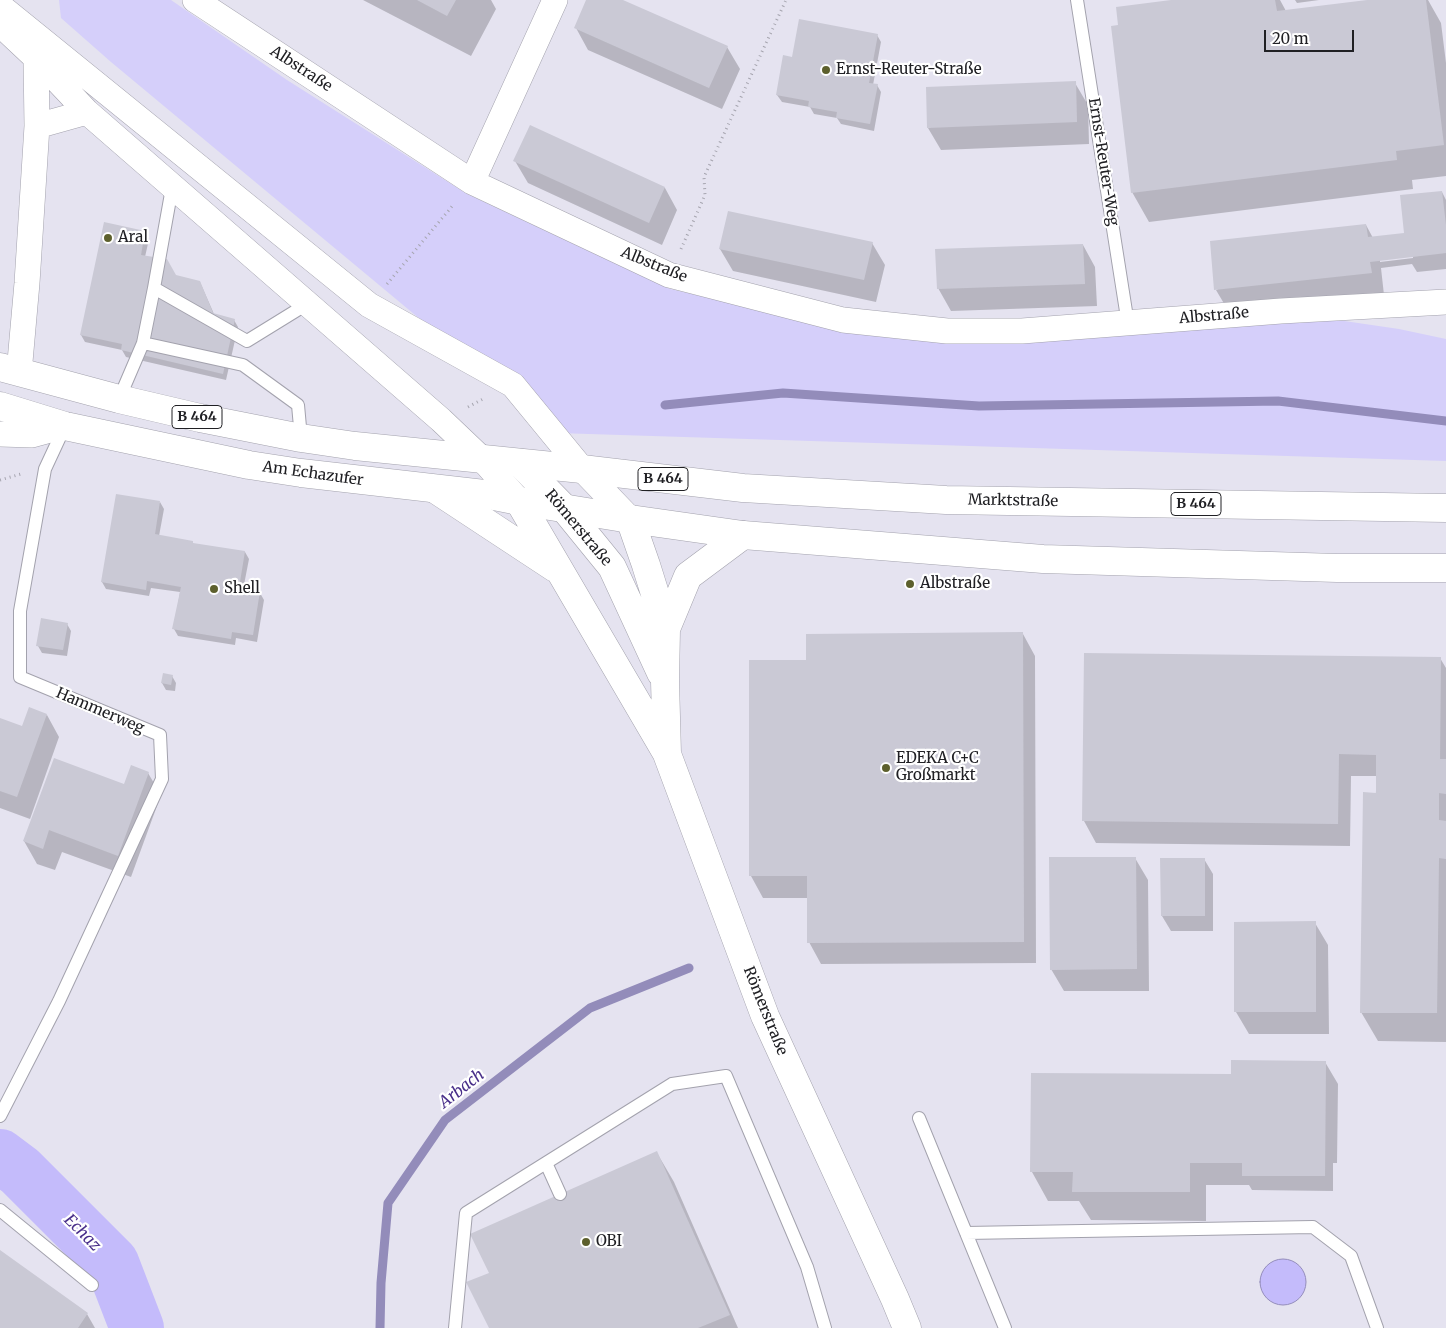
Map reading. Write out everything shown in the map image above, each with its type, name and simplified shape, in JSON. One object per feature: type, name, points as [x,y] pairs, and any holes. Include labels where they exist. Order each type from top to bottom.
[{"type":"main road","name":"B 464","points":[[9,370],[200,418],[301,438],[355,446],[582,469]]},
{"type":"main road","name":"Am Echazufer","points":[[0,406],[65,426],[301,474],[484,494],[630,519]]},
{"type":"main road","name":"Römerstraße","points":[[520,463],[564,508],[612,567],[665,681]]},
{"type":"main road","name":"Marktstraße","points":[[582,469],[743,488],[946,500],[1446,508]]},
{"type":"main road","points":[[435,488],[560,572]]},
{"type":"main road","points":[[518,501],[667,754]]},
{"type":"main road","name":"B 464","points":[[630,519],[743,535],[1043,559],[1337,568],[1446,568]]},
{"type":"main road","name":"Römerstraße","points":[[630,519],[666,629],[667,754],[765,1016],[895,1299],[906,1328]]},
{"type":"main road","points":[[666,629],[688,576],[743,535]]},
{"type":"street","name":"Albstraße","points":[[195,0],[472,182],[669,275],[843,320],[956,331],[1022,332],[1281,311],[1446,302]]},
{"type":"street","points":[[472,182],[555,0]]},
{"type":"street","points":[[3,10],[36,58],[87,112],[172,188],[441,420],[482,460],[518,501]]},
{"type":"street","points":[[3,10],[369,305],[513,385],[582,469],[630,519]]},
{"type":"street","points":[[9,370],[27,283],[37,126],[36,58]]},
{"type":"street","points":[[37,126],[87,112]]},
{"type":"street","points":[[0,434],[32,435],[65,426]]},
{"type":"lane","name":"Ernst-Reuter-Weg","points":[[1076,0],[1128,324]]},
{"type":"lane","points":[[119,399],[143,343],[172,188]]},
{"type":"lane","points":[[154,288],[247,341],[307,304]]},
{"type":"lane","points":[[143,343],[242,365],[298,405],[301,438]]},
{"type":"lane","name":"Hammerweg","points":[[0,1116],[59,1001],[162,779],[160,735],[20,677],[20,611],[45,469],[65,426]]},
{"type":"lane","points":[[455,1328],[466,1213],[672,1084],[726,1076],[807,1267],[825,1328]]},
{"type":"lane","points":[[919,1118],[1005,1328]]},
{"type":"lane","points":[[546,1163],[560,1194]]},
{"type":"lane","points":[[0,1210],[92,1284]]},
{"type":"lane","points":[[966,1233],[1313,1227],[1350,1256],[1377,1328]]},
{"type":"path","points":[[669,275],[705,195],[704,177],[786,0]]},
{"type":"path","points":[[369,305],[472,182]]},
{"type":"path","points":[[441,420],[513,385]]},
{"type":"path","points":[[0,480],[23,474]]},
{"type":"shaded area","points":[[59,0],[171,0],[287,80],[467,194],[670,289],[846,329],[1276,311],[1399,329],[1446,339],[1446,461],[557,433],[111,62],[61,18]]},
{"type":"shaded area","points":[[1279,1259],[1287,1259],[1296,1263],[1302,1269],[1306,1282],[1302,1295],[1296,1301],[1287,1305],[1279,1305],[1270,1301],[1264,1295],[1260,1286],[1260,1278],[1264,1269],[1270,1263]]},
{"type":"building","points":[[417,0],[456,0],[447,16]]},
{"type":"building","points":[[586,0],[623,0],[728,46],[709,88],[574,28]]},
{"type":"building","points":[[1171,0],[1275,0],[1277,11],[1367,0],[1426,0],[1444,145],[1396,151],[1397,160],[1131,193],[1111,26],[1118,25],[1116,7]]},
{"type":"building","name":"Ernst-Reuter-Straße","points":[[799,19],[878,34],[869,83],[878,84],[870,124],[836,118],[837,112],[808,107],[809,101],[776,95],[783,55],[792,57]]},
{"type":"building","points":[[1076,81],[1077,122],[927,128],[926,87]]},
{"type":"building","points":[[530,125],[665,187],[649,223],[513,161]]},
{"type":"building","points":[[1442,191],[1446,225],[1446,253],[1370,262],[1372,273],[1214,290],[1210,241],[1366,224],[1368,237],[1404,233],[1400,195]]},
{"type":"building","points":[[728,211],[873,242],[864,280],[719,249]]},
{"type":"building","points":[[104,222],[145,231],[141,255],[167,259],[176,275],[200,281],[213,313],[235,319],[223,374],[121,350],[122,344],[80,335]]},
{"type":"building","points":[[1083,244],[1085,284],[937,289],[935,249]]},
{"type":"building","points":[[116,494],[160,501],[155,534],[193,541],[193,543],[245,551],[239,588],[260,591],[253,635],[232,632],[231,639],[172,629],[181,587],[147,581],[146,590],[101,582]]},
{"type":"building","points":[[41,618],[68,623],[63,650],[36,646]]},
{"type":"building","name":"EDEKA C+C Großmarkt","points":[[1023,632],[1024,942],[807,943],[807,876],[749,876],[749,660],[806,660],[806,634]]},
{"type":"building","points":[[1084,653],[1441,657],[1440,759],[1446,759],[1446,794],[1439,793],[1439,820],[1446,821],[1446,859],[1439,858],[1437,1013],[1360,1013],[1363,792],[1376,793],[1376,755],[1339,754],[1338,824],[1082,821]]},
{"type":"building","points":[[163,673],[173,675],[171,685],[161,683]]},
{"type":"building","points":[[29,707],[47,714],[17,797],[0,791],[0,718],[22,726]]},
{"type":"building","points":[[54,758],[124,784],[131,765],[149,772],[118,856],[49,830],[43,849],[23,841]]},
{"type":"building","points":[[1049,857],[1136,857],[1137,969],[1050,970]]},
{"type":"building","points":[[1160,858],[1205,858],[1205,916],[1161,916]]},
{"type":"building","points":[[1316,921],[1316,1012],[1234,1012],[1234,922]]},
{"type":"building","points":[[1231,1060],[1326,1061],[1325,1176],[1242,1176],[1242,1163],[1190,1163],[1190,1192],[1072,1192],[1073,1172],[1030,1172],[1031,1073],[1231,1074]]},
{"type":"building","name":"OBI","points":[[657,1151],[730,1315],[698,1328],[489,1328],[466,1282],[489,1273],[470,1234]]},
{"type":"building","points":[[0,1250],[88,1313],[78,1328],[0,1328]]},
{"type":"waterway","points":[[665,405],[783,393],[979,406],[1278,401],[1446,421]]},
{"type":"waterway","name":"Arbach","points":[[380,1328],[381,1283],[388,1203],[445,1120],[590,1008],[689,968]]},
{"type":"waterway","name":"Echaz","points":[[0,1156],[20,1171],[112,1263],[137,1328]]},
{"type":"place","name":"Ernst-Reuter-Straße","points":[[826,70]]},
{"type":"place","name":"Aral","points":[[108,238]]},
{"type":"place","name":"Albstraße","points":[[910,584]]},
{"type":"place","name":"Shell","points":[[214,589]]},
{"type":"place","name":"EDEKA C+C Großmarkt","points":[[886,768]]},
{"type":"place","name":"OBI","points":[[586,1242]]}]
